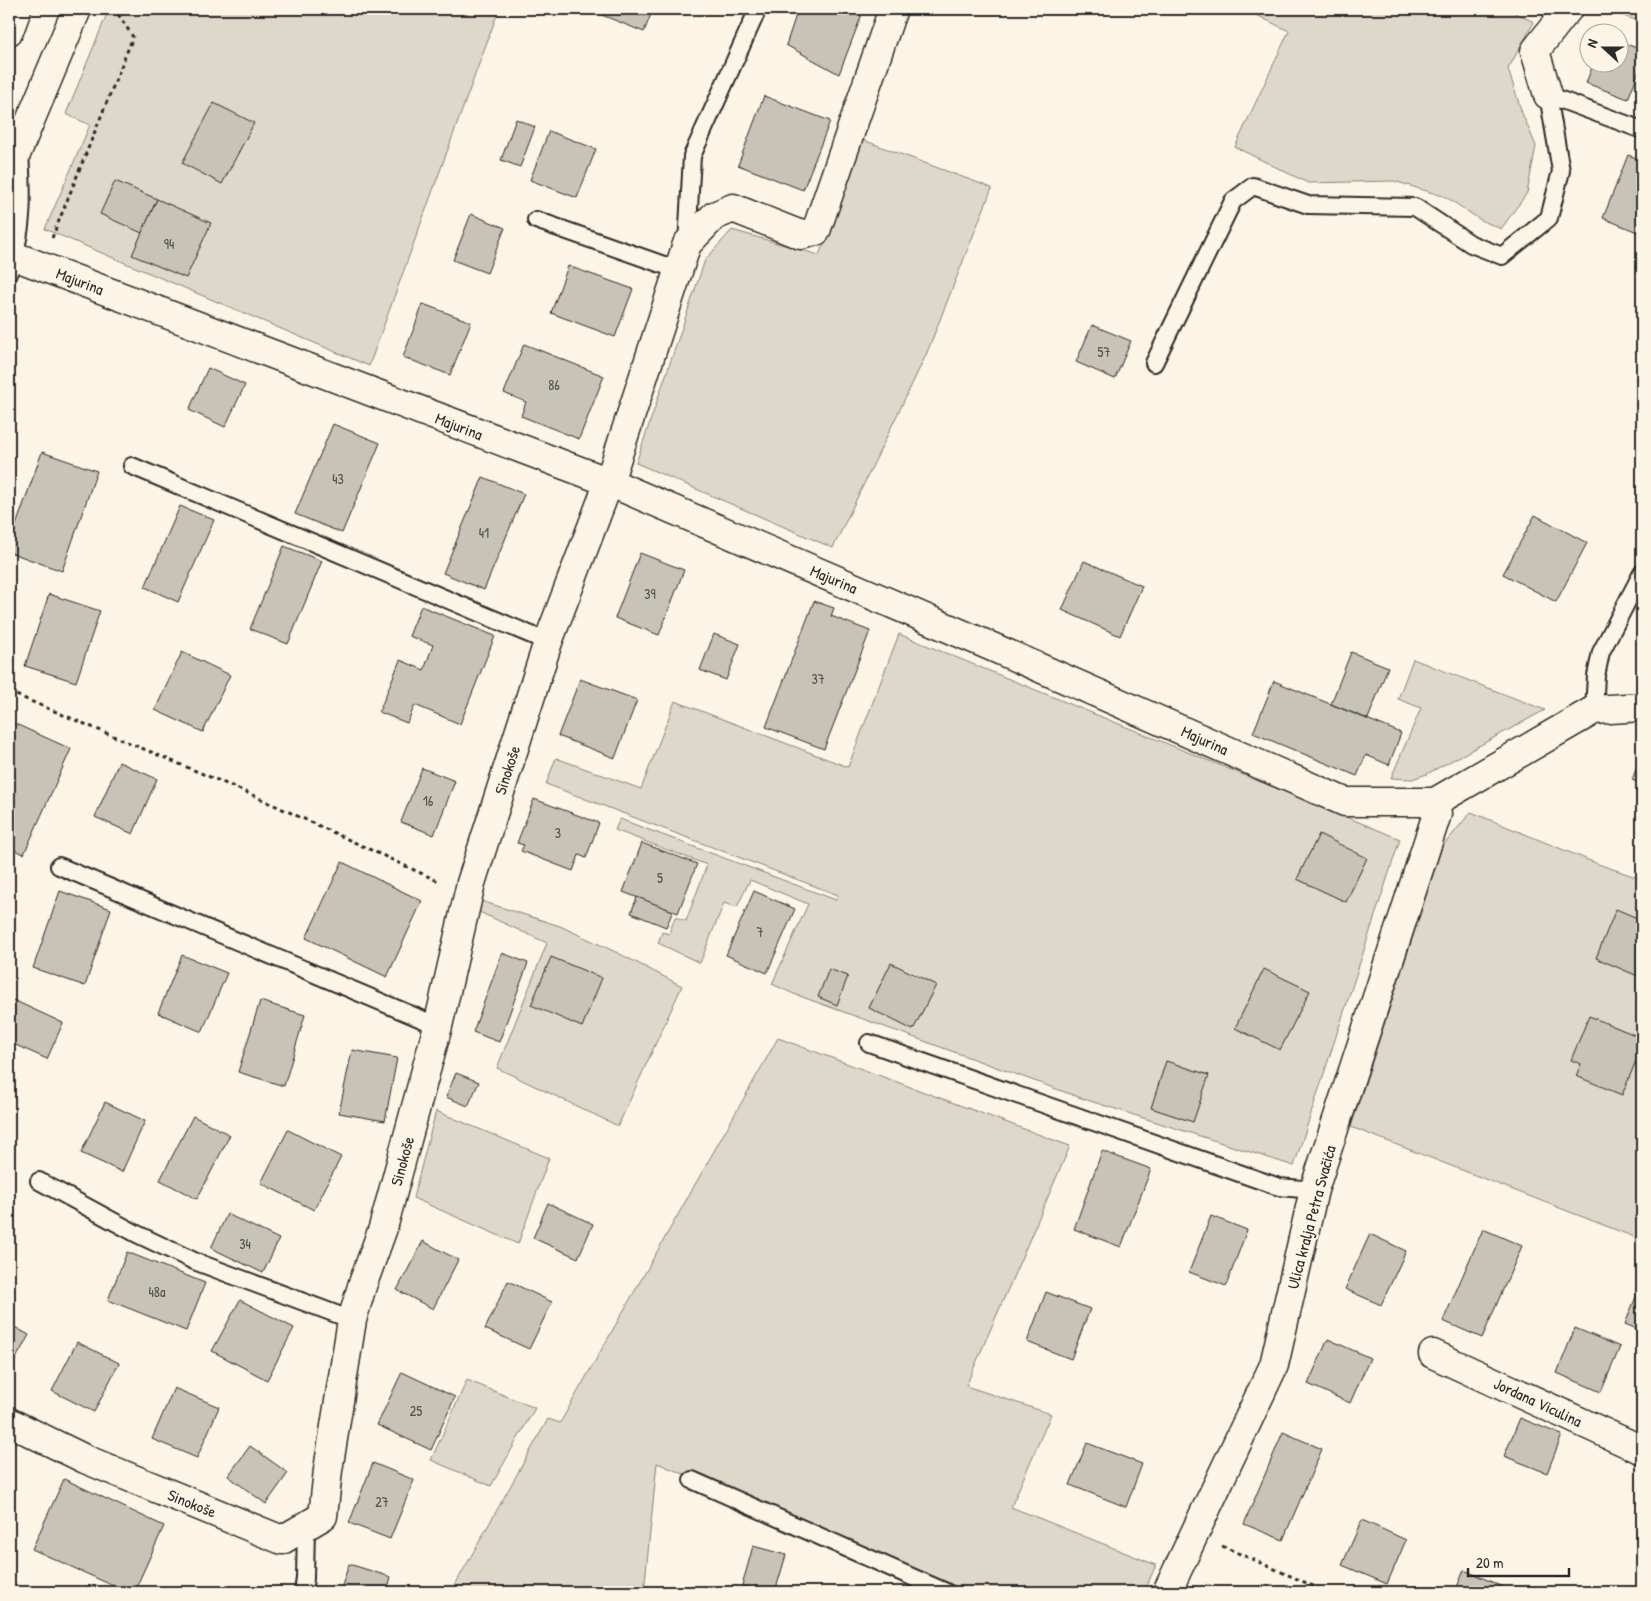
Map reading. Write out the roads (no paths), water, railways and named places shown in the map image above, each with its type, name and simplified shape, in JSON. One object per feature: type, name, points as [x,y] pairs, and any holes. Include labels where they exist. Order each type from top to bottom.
[{"type":"street","points":[[9,31],[17,9]]},
{"type":"street","points":[[9,171],[77,9]]},
{"type":"street","points":[[687,244],[714,216],[733,208],[801,235],[816,231],[893,9]]},
{"type":"street","points":[[1548,95],[1535,51],[1568,9]]},
{"type":"street","name":"Sinokoše","points":[[9,1422],[85,1459],[282,1540],[323,1516],[328,1470],[352,1320],[383,1228],[438,1026],[467,896],[548,642],[609,482],[687,244]]},
{"type":"street","name":"Majurina","points":[[12,264],[41,266],[609,482],[990,646],[1345,802],[1435,802]]},
{"type":"street","points":[[1435,802],[1594,710],[1642,707]]},
{"type":"street","name":"Ulica kralja Petra Svačića","points":[[1167,1592],[1274,1365],[1314,1190],[1437,814],[1435,802]]},
{"type":"street","name":"Jordana Viculina","points":[[1433,1354],[1642,1450]]},
{"type":"lane","points":[[687,244],[692,156],[758,9]]},
{"type":"lane","points":[[1548,95],[1642,130]]},
{"type":"lane","points":[[1154,363],[1233,201],[1253,186],[1308,205],[1415,206],[1471,244],[1502,256],[1549,218],[1561,171],[1548,95]]},
{"type":"lane","points":[[12,264],[20,231],[23,192],[20,142]]},
{"type":"lane","points":[[536,220],[678,270]]},
{"type":"lane","points":[[132,466],[548,642]]},
{"type":"lane","points":[[1594,710],[1596,676],[1601,652],[1642,573]]},
{"type":"lane","points":[[59,866],[438,1026]]},
{"type":"lane","points":[[870,1043],[1279,1187],[1314,1190]]},
{"type":"lane","points":[[39,1181],[137,1234],[194,1261],[352,1320]]},
{"type":"lane","points":[[692,1480],[946,1592]]},
{"type":"lane","points":[[303,1592],[306,1526]]}]
